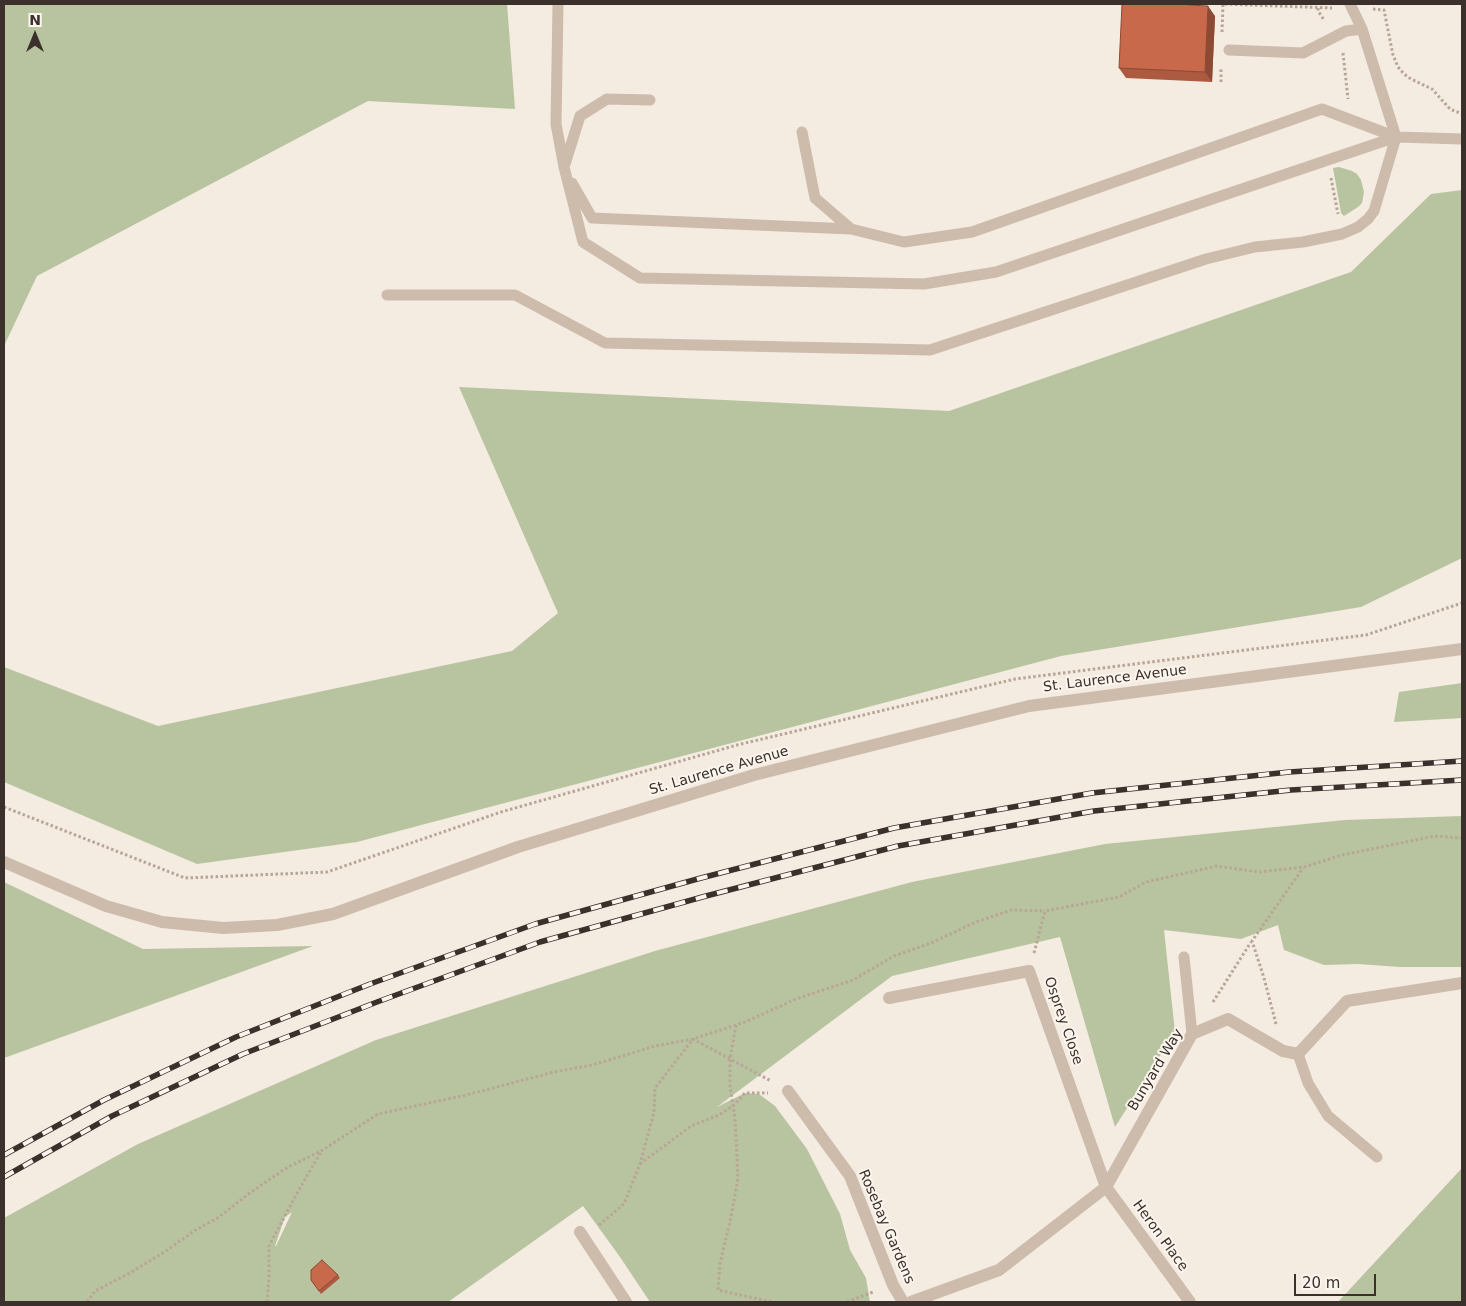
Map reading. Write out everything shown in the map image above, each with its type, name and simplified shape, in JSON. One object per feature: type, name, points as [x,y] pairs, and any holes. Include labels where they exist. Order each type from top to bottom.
[{"type":"street","name":"St. Laurence Avenue","points":[[4,862],[106,906],[162,922],[224,928],[277,925],[333,914],[518,847],[754,775],[1029,706],[1462,649]]},
{"type":"street","name":"Osprey Close","points":[[889,998],[1029,971],[1106,1187]]},
{"type":"street","points":[[1298,1054],[1347,1001],[1462,983]]},
{"type":"street","name":"Bunyard Way","points":[[911,1302],[999,1270],[1106,1187],[1192,1034],[1228,1019],[1282,1051],[1298,1054]]},
{"type":"street","name":"Rosebay Gardens","points":[[788,1091],[850,1176],[893,1285],[903,1302]]},
{"type":"street","name":"Heron Place","points":[[1106,1187],[1190,1302]]},
{"type":"street","points":[[582,1235],[626,1302]]},
{"type":"lane","points":[[558,4],[556,124],[564,167],[583,242],[640,278],[924,284],[996,272],[1396,137]]},
{"type":"lane","points":[[387,295],[515,295],[605,343],[930,350],[1206,259],[1255,247],[1303,242],[1350,232],[1368,219],[1374,212],[1396,137],[1362,29],[1352,6]]},
{"type":"lane","points":[[1225,45],[1303,53],[1346,31],[1362,29]]},
{"type":"lane","points":[[650,100],[607,99],[580,116],[564,167],[592,218],[851,229],[904,242],[972,232],[1322,109],[1396,137],[1462,139]]},
{"type":"lane","points":[[802,132],[815,198],[851,229]]},
{"type":"lane","points":[[1184,957],[1192,1034]]},
{"type":"lane","points":[[1298,1054],[1308,1083],[1328,1116],[1377,1157]]},
{"type":"path","points":[[1225,45],[1223,4],[1352,6],[1384,10],[1393,56],[1398,67],[1410,79],[1432,89],[1450,109],[1462,114]]},
{"type":"path","points":[[1221,66],[1221,82]]},
{"type":"path","points":[[4,807],[185,878],[327,872],[501,812],[728,748],[1015,679],[1366,635],[1462,603]]},
{"type":"path","points":[[87,1302],[96,1291],[130,1273],[219,1217],[288,1166],[321,1151],[378,1114],[554,1072],[592,1065],[656,1046],[693,1039],[736,1025],[796,999],[853,980],[894,956],[931,943],[976,922],[1011,910],[1046,911],[1119,897],[1146,882],[1217,866],[1259,872],[1304,867],[1342,855],[1435,836],[1462,838]]},
{"type":"path","points":[[1212,1003],[1252,941],[1304,867]]},
{"type":"path","points":[[1029,971],[1046,911]]},
{"type":"path","points":[[1252,941],[1264,978],[1282,1051]]},
{"type":"path","points":[[736,1025],[730,1059],[730,1086],[735,1118],[738,1178],[720,1264],[718,1290],[772,1302]]},
{"type":"path","points":[[693,1039],[788,1091]]},
{"type":"path","points":[[582,1235],[624,1204],[640,1164],[654,1112],[656,1088],[693,1039]]},
{"type":"path","points":[[640,1164],[691,1126],[719,1115],[733,1106],[745,1093],[759,1094],[788,1091]]},
{"type":"path","points":[[267,1302],[270,1277],[269,1246],[321,1151]]},
{"type":"path","points":[[847,1302],[893,1285]]},
{"type":"green space","points":[[4,4],[507,4],[515,109],[368,101],[37,276],[4,346]]},
{"type":"green space","points":[[1339,167],[1357,174],[1361,180],[1364,192],[1362,203],[1344,216],[1341,213],[1333,168]]},
{"type":"green space","points":[[1462,190],[1462,558],[1361,607],[1061,656],[357,842],[197,864],[4,782],[4,667],[158,726],[512,651],[558,613],[459,387],[949,411],[1351,272],[1431,194]]},
{"type":"green space","points":[[1462,683],[1462,718],[1394,722],[1399,692]]},
{"type":"green space","points":[[1462,816],[1462,967],[1324,965],[1284,950],[1278,925],[1241,939],[1164,930],[1175,1032],[1115,1127],[1060,937],[892,976],[717,1107],[745,1093],[759,1094],[775,1106],[807,1149],[840,1214],[850,1250],[866,1278],[870,1302],[650,1302],[583,1206],[448,1302],[4,1302],[4,1218],[138,1144],[376,1040],[655,951],[912,882],[1105,844],[1345,820]],"holes":[[[292,1212],[276,1246],[285,1217]]]},
{"type":"green space","points":[[4,882],[143,949],[313,946],[4,1058]]},
{"type":"green space","points":[[1462,1168],[1462,1302],[1338,1302],[1437,1195]]},
{"type":"building","points":[[1122,4],[1188,4],[1208,6],[1205,72],[1119,68]]},
{"type":"building","points":[[322,1260],[338,1275],[319,1291],[311,1280],[311,1270]]},
{"type":"railway","points":[[4,1155],[104,1100],[236,1037],[370,984],[535,924],[701,878],[894,828],[1092,793],[1289,772],[1462,761]]},
{"type":"railway","points":[[4,1177],[112,1116],[243,1054],[540,942],[706,896],[898,846],[1094,811],[1291,790],[1462,780]]}]
